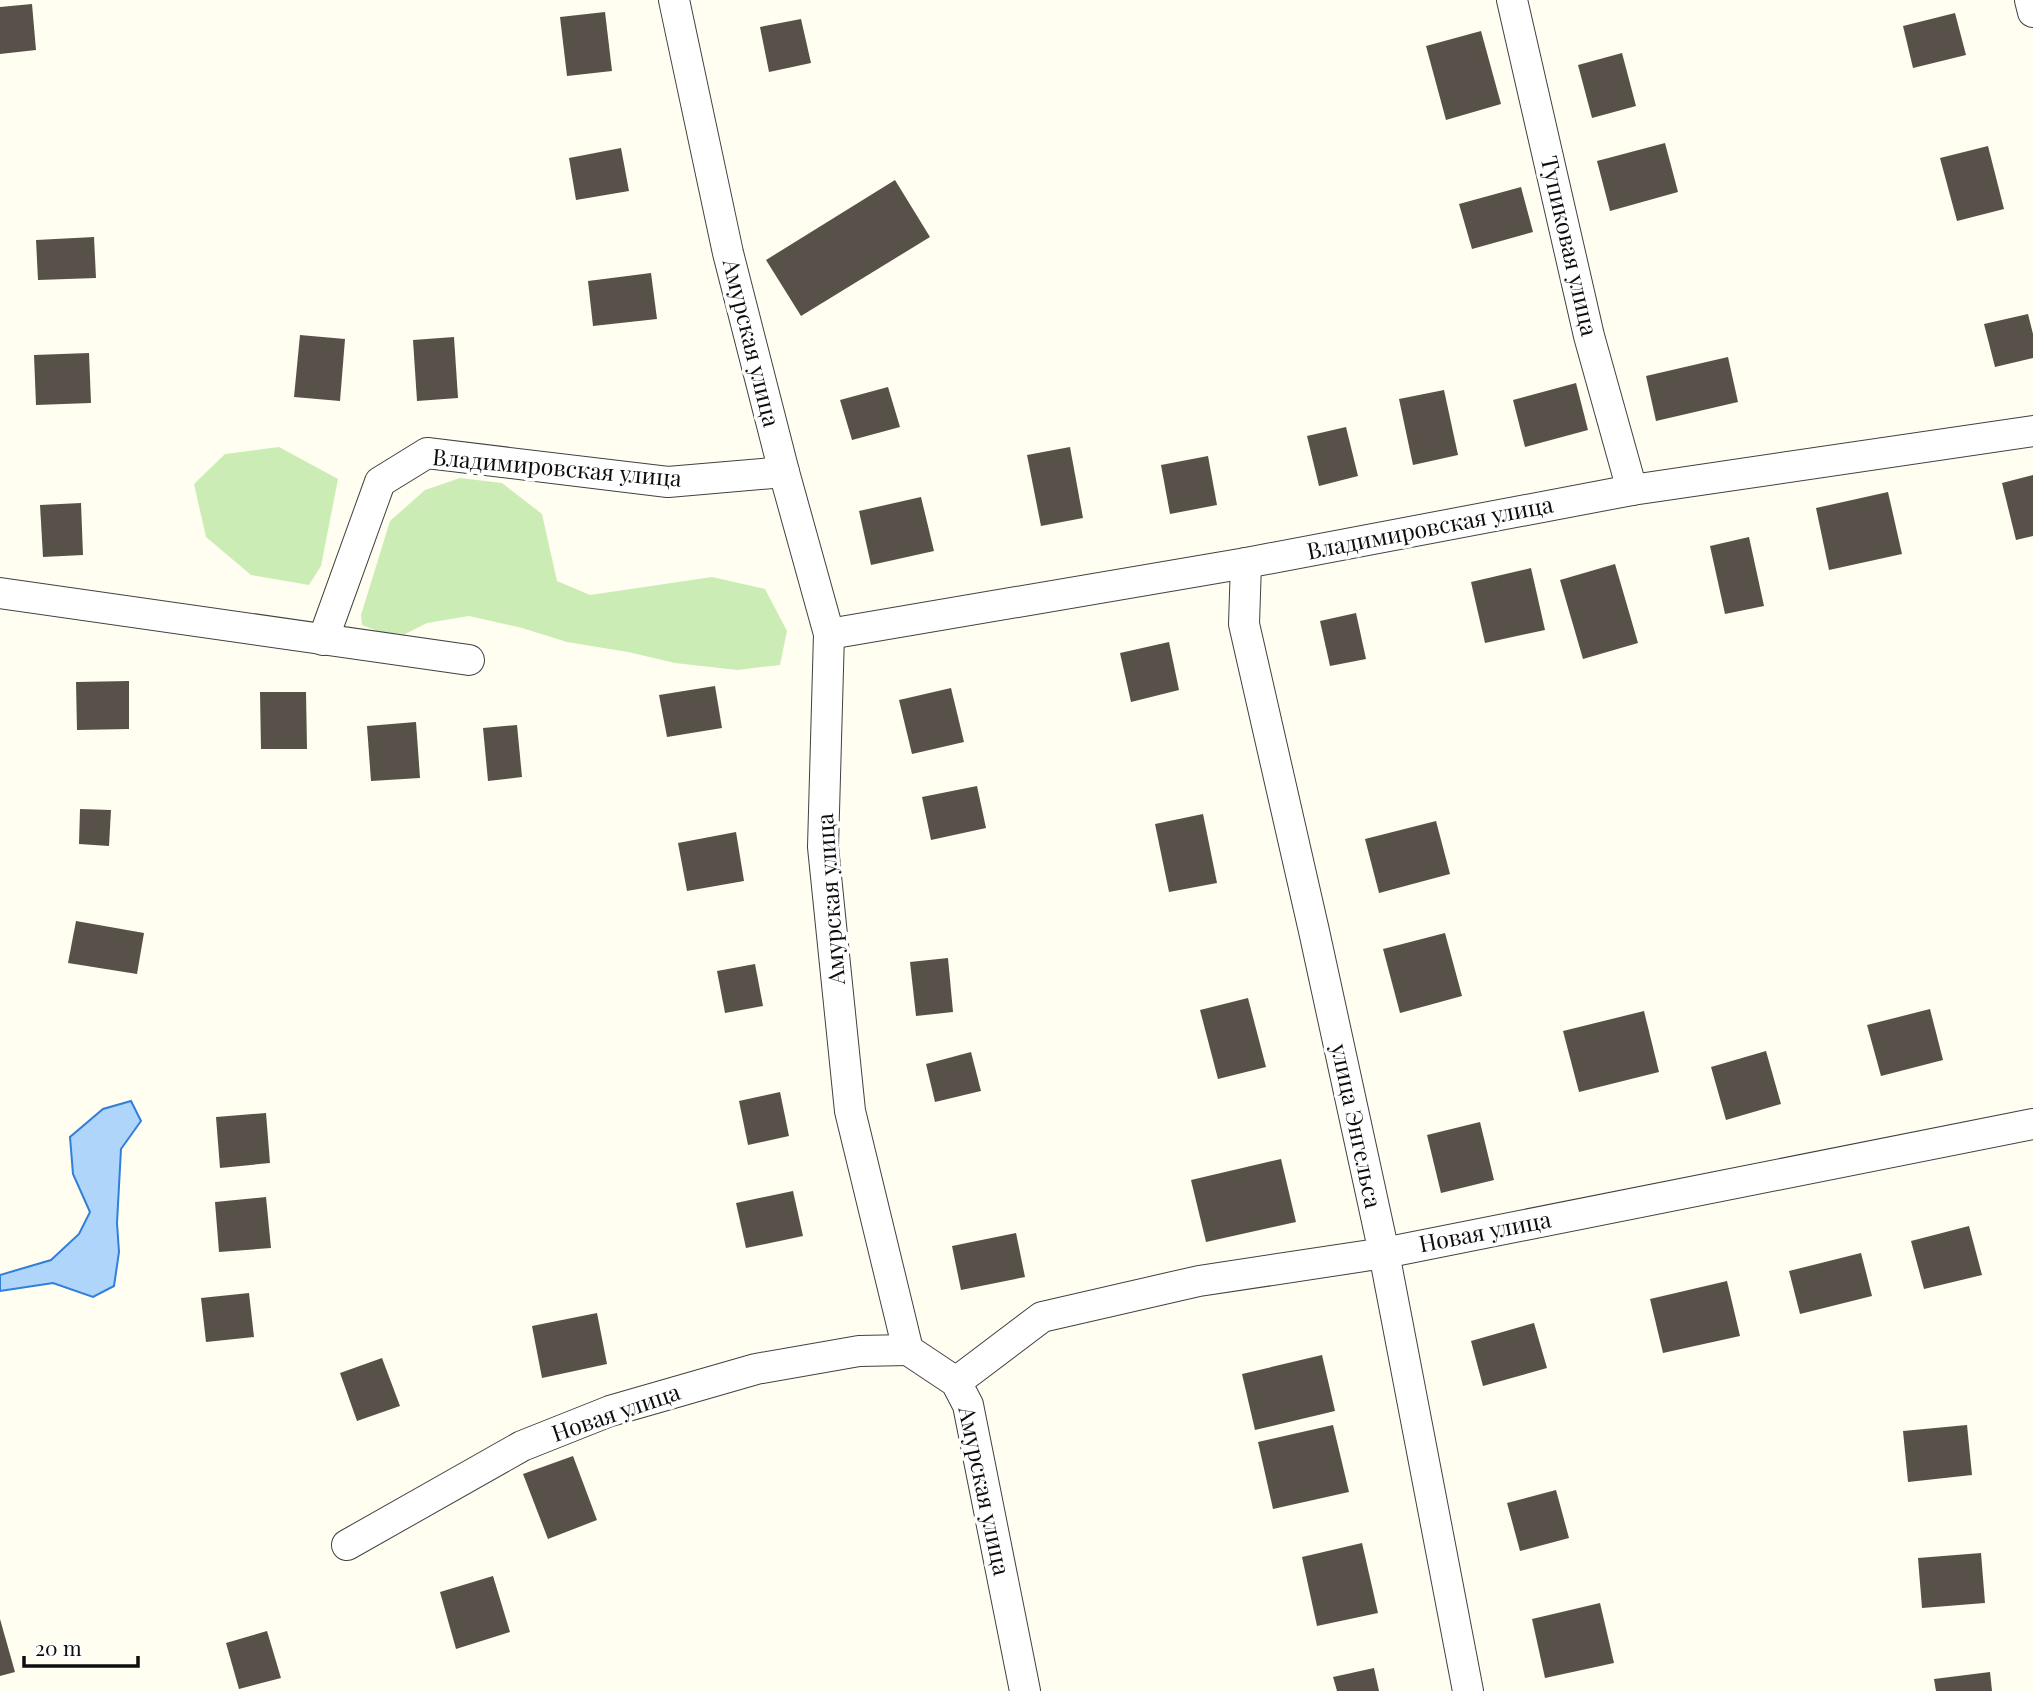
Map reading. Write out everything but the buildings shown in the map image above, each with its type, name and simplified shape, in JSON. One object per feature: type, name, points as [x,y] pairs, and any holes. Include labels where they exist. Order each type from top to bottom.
[{"type":"street","name":"Амурская улица","points":[[674,0],[728,253],[829,634],[823,847],[850,1111],[908,1350],[956,1382],[968,1405],[1026,1691]]},
{"type":"street","name":"Тупиковая улица","points":[[1512,0],[1589,335],[1632,490]]},
{"type":"street","points":[[2030,0],[2033,12]]},
{"type":"street","name":"Владимировская улица","points":[[829,634],[1246,563],[1632,490],[2033,431]]},
{"type":"street","name":"Владимировская улица","points":[[323,640],[380,482],[427,453],[668,482],[784,472]]},
{"type":"street","name":"улица Энгельса","points":[[1246,563],[1244,624],[1384,1253],[1468,1691]]},
{"type":"street","points":[[0,593],[469,660]]},
{"type":"street","name":"Новая улица","points":[[956,1382],[1042,1317],[1199,1281],[1384,1253],[2033,1124]]},
{"type":"street","name":"Новая улица","points":[[348,1545],[522,1446],[610,1411],[756,1370],[859,1351],[908,1350]]},
{"type":"green space","points":[[279,447],[338,479],[321,566],[309,585],[251,575],[206,537],[194,484],[225,454]]},
{"type":"green space","points":[[460,478],[502,483],[542,514],[557,581],[590,595],[712,577],[765,589],[787,631],[780,665],[737,670],[675,663],[567,642],[469,616],[427,623],[405,634],[382,633],[362,625],[361,615],[390,521],[425,490]]},
{"type":"water","points":[[131,1101],[141,1121],[121,1149],[117,1223],[119,1252],[114,1286],[93,1297],[53,1283],[0,1291],[0,1275],[51,1260],[79,1234],[90,1212],[73,1174],[70,1137],[103,1109]]}]
